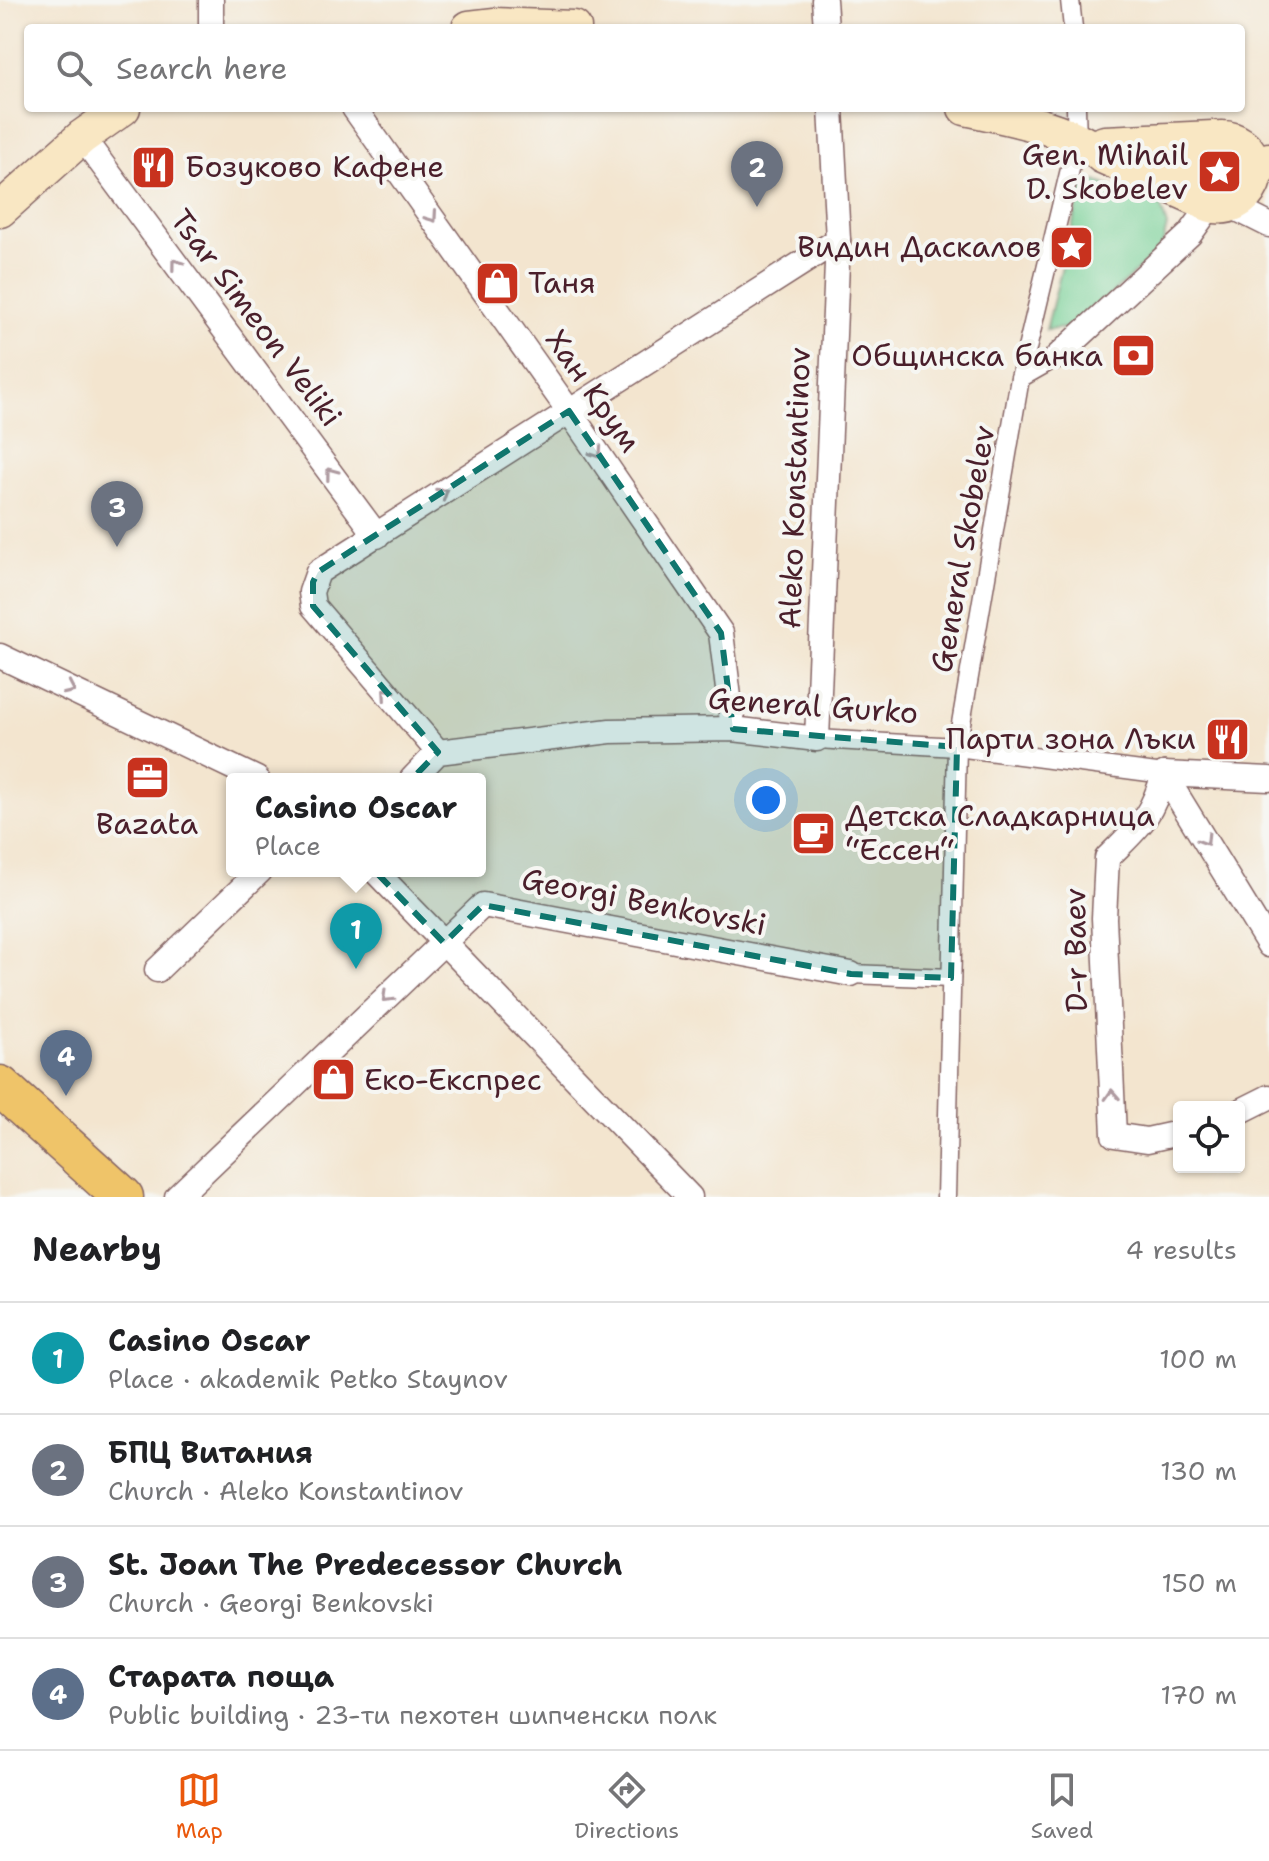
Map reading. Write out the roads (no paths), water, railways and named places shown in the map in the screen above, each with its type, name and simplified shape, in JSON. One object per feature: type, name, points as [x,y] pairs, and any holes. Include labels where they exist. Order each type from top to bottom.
[{"type":"main road","points":[[0,210],[82,137],[117,112]]},
{"type":"main road","points":[[983,112],[1082,132],[1105,143],[1269,135]]},
{"type":"main road","points":[[1082,132],[1102,156],[1213,203],[1246,195],[1262,178],[1248,150],[1224,139],[1194,149],[1188,158],[1187,180],[1191,190],[1213,203]]},
{"type":"main road","points":[[0,1086],[123,1197]]},
{"type":"street","points":[[211,0],[211,24]]},
{"type":"street","points":[[824,0],[826,24]]},
{"type":"street","points":[[1070,0],[1073,24]]},
{"type":"street","name":"Хан Крум","points":[[357,112],[569,411],[721,633],[733,729]]},
{"type":"street","name":"Aleko Konstantinov","points":[[817,739],[838,240],[831,112]]},
{"type":"street","name":"General Skobelev","points":[[946,1197],[957,747],[1020,378],[1082,132]]},
{"type":"street","name":"Tsar Simeon Veliki","points":[[82,137],[377,536]]},
{"type":"street","points":[[1020,378],[1057,357],[1190,234],[1213,203],[1269,225]]},
{"type":"street","points":[[418,773],[438,752],[313,606],[311,592],[318,572],[838,240]]},
{"type":"street","points":[[0,656],[244,773]]},
{"type":"street","name":"General Gurko","points":[[438,752],[610,731],[733,729],[817,739],[957,747],[1164,774],[1269,779]]},
{"type":"street","points":[[1164,774],[1269,945]]},
{"type":"street","name":"D-r Baev","points":[[1164,774],[1155,804],[1143,824],[1107,858],[1104,918],[1114,1135],[1147,1140],[1173,1134]]},
{"type":"street","points":[[157,970],[254,877]]},
{"type":"street","points":[[381,877],[690,1197]]},
{"type":"street","name":"Georgi Benkovski","points":[[444,943],[483,905],[851,974]]},
{"type":"street","points":[[177,1197],[444,943]]},
{"type":"street","points":[[851,974],[951,978]]},
{"type":"street","points":[[1245,1109],[1269,1097]]},
{"type":"place","name":"Бозуково Кафене","points":[[154,167]]},
{"type":"place","name":"Gen. Mihail D. Skobelev","points":[[1219,172]]},
{"type":"place","name":"БПЦ Витания","points":[[757,207]]},
{"type":"place","name":"Видин Даскалов","points":[[1072,247]]},
{"type":"place","name":"Таня","points":[[497,283]]},
{"type":"place","name":"Общинска банка","points":[[1134,356]]},
{"type":"place","name":"St. Joan The Predecessor Church","points":[[117,547]]},
{"type":"place","name":"Парти зона Лъки","points":[[1227,739]]},
{"type":"place","name":"Bazata","points":[[147,778]]},
{"type":"place","name":"Детска Сладкарница “Ессен“","points":[[814,833]]},
{"type":"place","name":"Casino Oscar","points":[[356,969]]},
{"type":"place","name":"Еко-Експрес","points":[[333,1080]]},
{"type":"place","name":"Старата поща","points":[[66,1096]]}]
